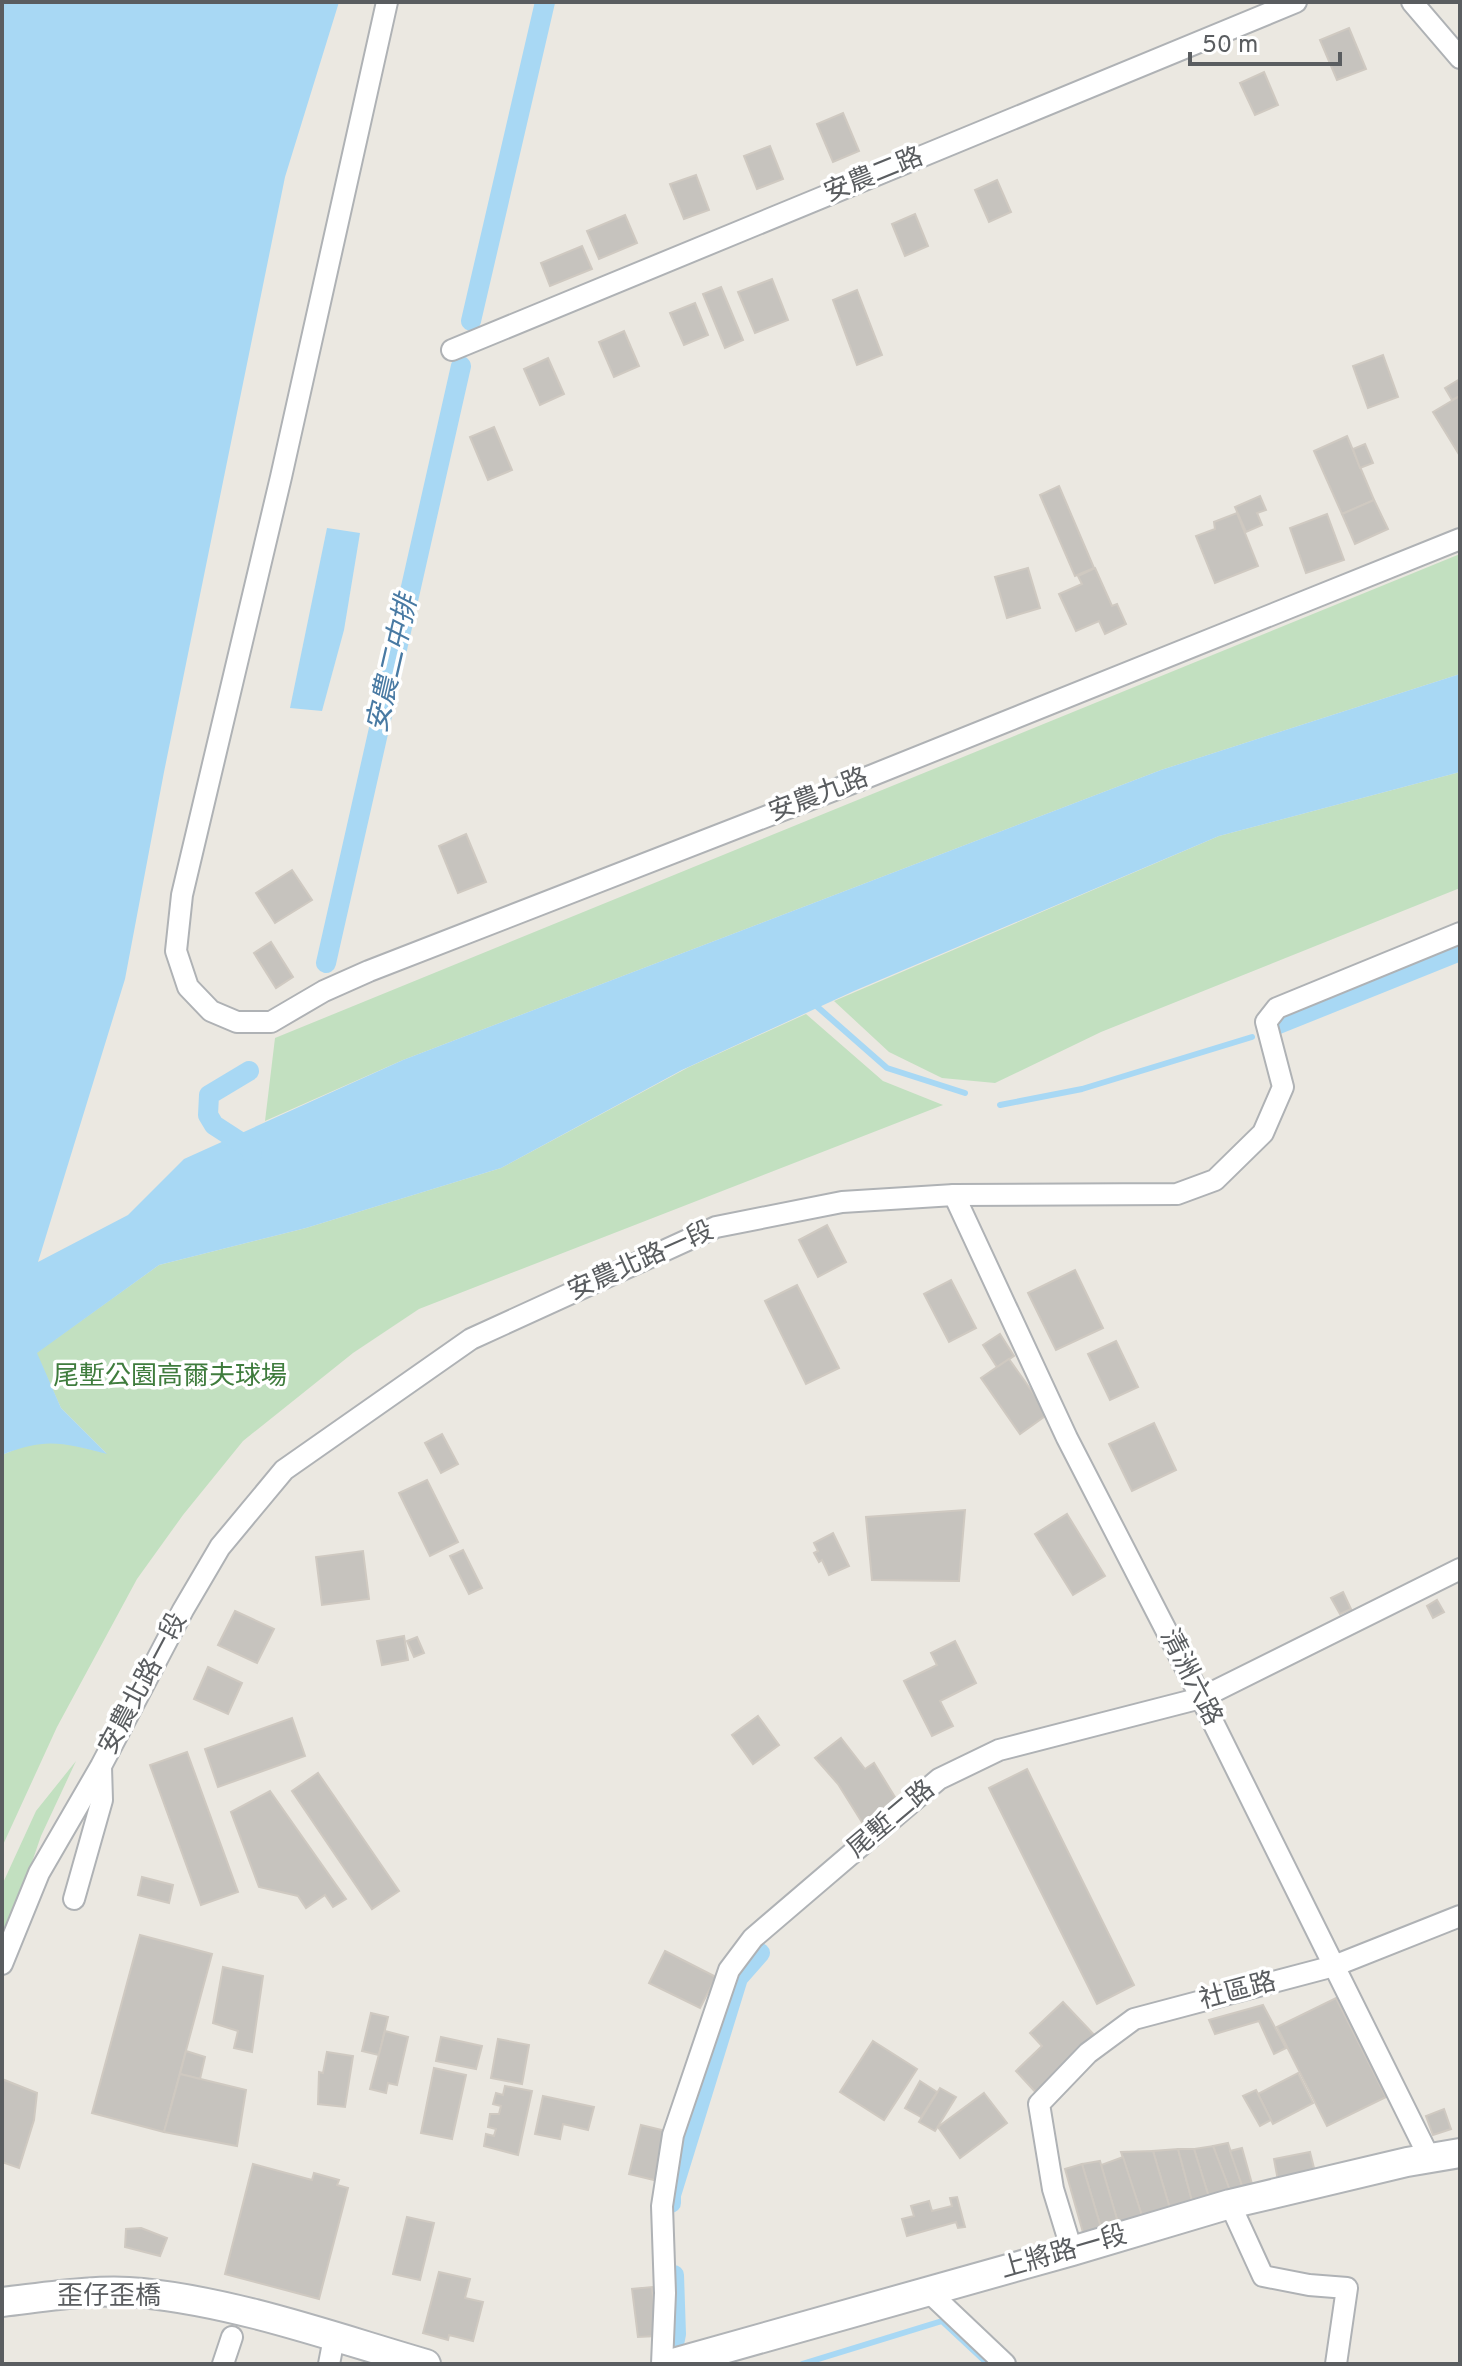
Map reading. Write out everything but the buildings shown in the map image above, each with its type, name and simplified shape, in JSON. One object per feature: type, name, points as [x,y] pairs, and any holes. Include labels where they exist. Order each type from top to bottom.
[{"type":"main road","name":"上將路一段","points":[[670,2364],[1230,2204],[1460,2153]]},
{"type":"main road","name":"歪仔歪橋","points":[[2,2302],[61,2295],[139,2292],[215,2304],[332,2351]]},
{"type":"main road","points":[[332,2351],[426,2364]]},
{"type":"street","name":"安農九路","points":[[387,2],[281,477],[182,895],[176,951],[188,987],[211,1011],[237,1022],[271,1022],[324,991],[369,971],[873,775],[1460,539]]},
{"type":"street","name":"安農二路","points":[[452,350],[1296,2]]},
{"type":"street","points":[[1412,2],[1460,58]]},
{"type":"street","name":"安農北路一段","points":[[2,1964],[39,1873],[101,1766],[183,1610],[220,1547],[284,1470],[471,1339],[716,1227],[842,1202],[954,1195],[1177,1194],[1215,1180],[1263,1133],[1283,1087],[1266,1022],[1277,1008],[1460,933]]},
{"type":"street","name":"清洲六路","points":[[954,1195],[1067,1438],[1201,1698],[1430,2159]]},
{"type":"street","name":"尾塹二路","points":[[662,2364],[665,2293],[662,2206],[673,2135],[729,1970],[753,1938],[939,1779],[999,1750],[1201,1698],[1460,1569]]},
{"type":"street","points":[[74,1899],[102,1800],[101,1766]]},
{"type":"street","name":"社區路","points":[[1072,2251],[1053,2189],[1039,2104],[1088,2053],[1134,2019],[1334,1966],[1460,1916]]},
{"type":"street","points":[[1230,2204],[1263,2276],[1309,2285],[1347,2288],[1336,2364]]},
{"type":"street","points":[[929,2292],[1005,2364]]},
{"type":"street","points":[[223,2364],[232,2337]]},
{"type":"green space","points":[[1460,554],[1460,674],[1161,770],[403,1060],[265,1121],[275,1038]]},
{"type":"green space","points":[[1460,772],[1460,888],[1101,1032],[995,1083],[942,1078],[889,1052],[834,1001],[1219,836]]},
{"type":"green space","name":"尾塹公園高爾夫球場","points":[[806,1014],[883,1081],[943,1105],[419,1309],[353,1353],[243,1441],[183,1515],[137,1579],[57,1727],[2,1847],[2,1455],[28,1444],[60,1442],[106,1453],[61,1408],[36,1353],[159,1265],[306,1228],[501,1168],[689,1067]]},
{"type":"green space","points":[[76,1761],[41,1836],[2,1949],[2,1885],[36,1811]]},
{"type":"water","points":[[2,2],[339,2],[285,177],[125,979],[38,1262],[128,1215],[184,1159],[403,1060],[1161,770],[1460,674],[1460,772],[1219,836],[854,991],[682,1070],[501,1168],[306,1228],[159,1265],[37,1353],[61,1408],[107,1454],[78,1447],[43,1444],[2,1455]]},
{"type":"water","points":[[327,528],[360,533],[344,630],[322,711],[290,708]]},
{"type":"waterway","name":"安農二中排","points":[[471,321],[545,2]]},
{"type":"waterway","name":"安農二中排","points":[[326,963],[461,366]]},
{"type":"waterway","points":[[1276,1025],[1460,951]]},
{"type":"waterway","points":[[813,1003],[887,1068],[965,1093]]},
{"type":"waterway","points":[[1000,1105],[1082,1089],[1252,1037]]},
{"type":"waterway","name":"安農二中排","points":[[249,1071],[209,1095],[208,1115],[214,1125],[251,1149],[252,1154]]},
{"type":"waterway","points":[[671,2203],[738,1978],[760,1953]]},
{"type":"waterway","points":[[670,2364],[676,2334],[674,2275]]},
{"type":"waterway","points":[[802,2364],[942,2321],[988,2364]]}]
